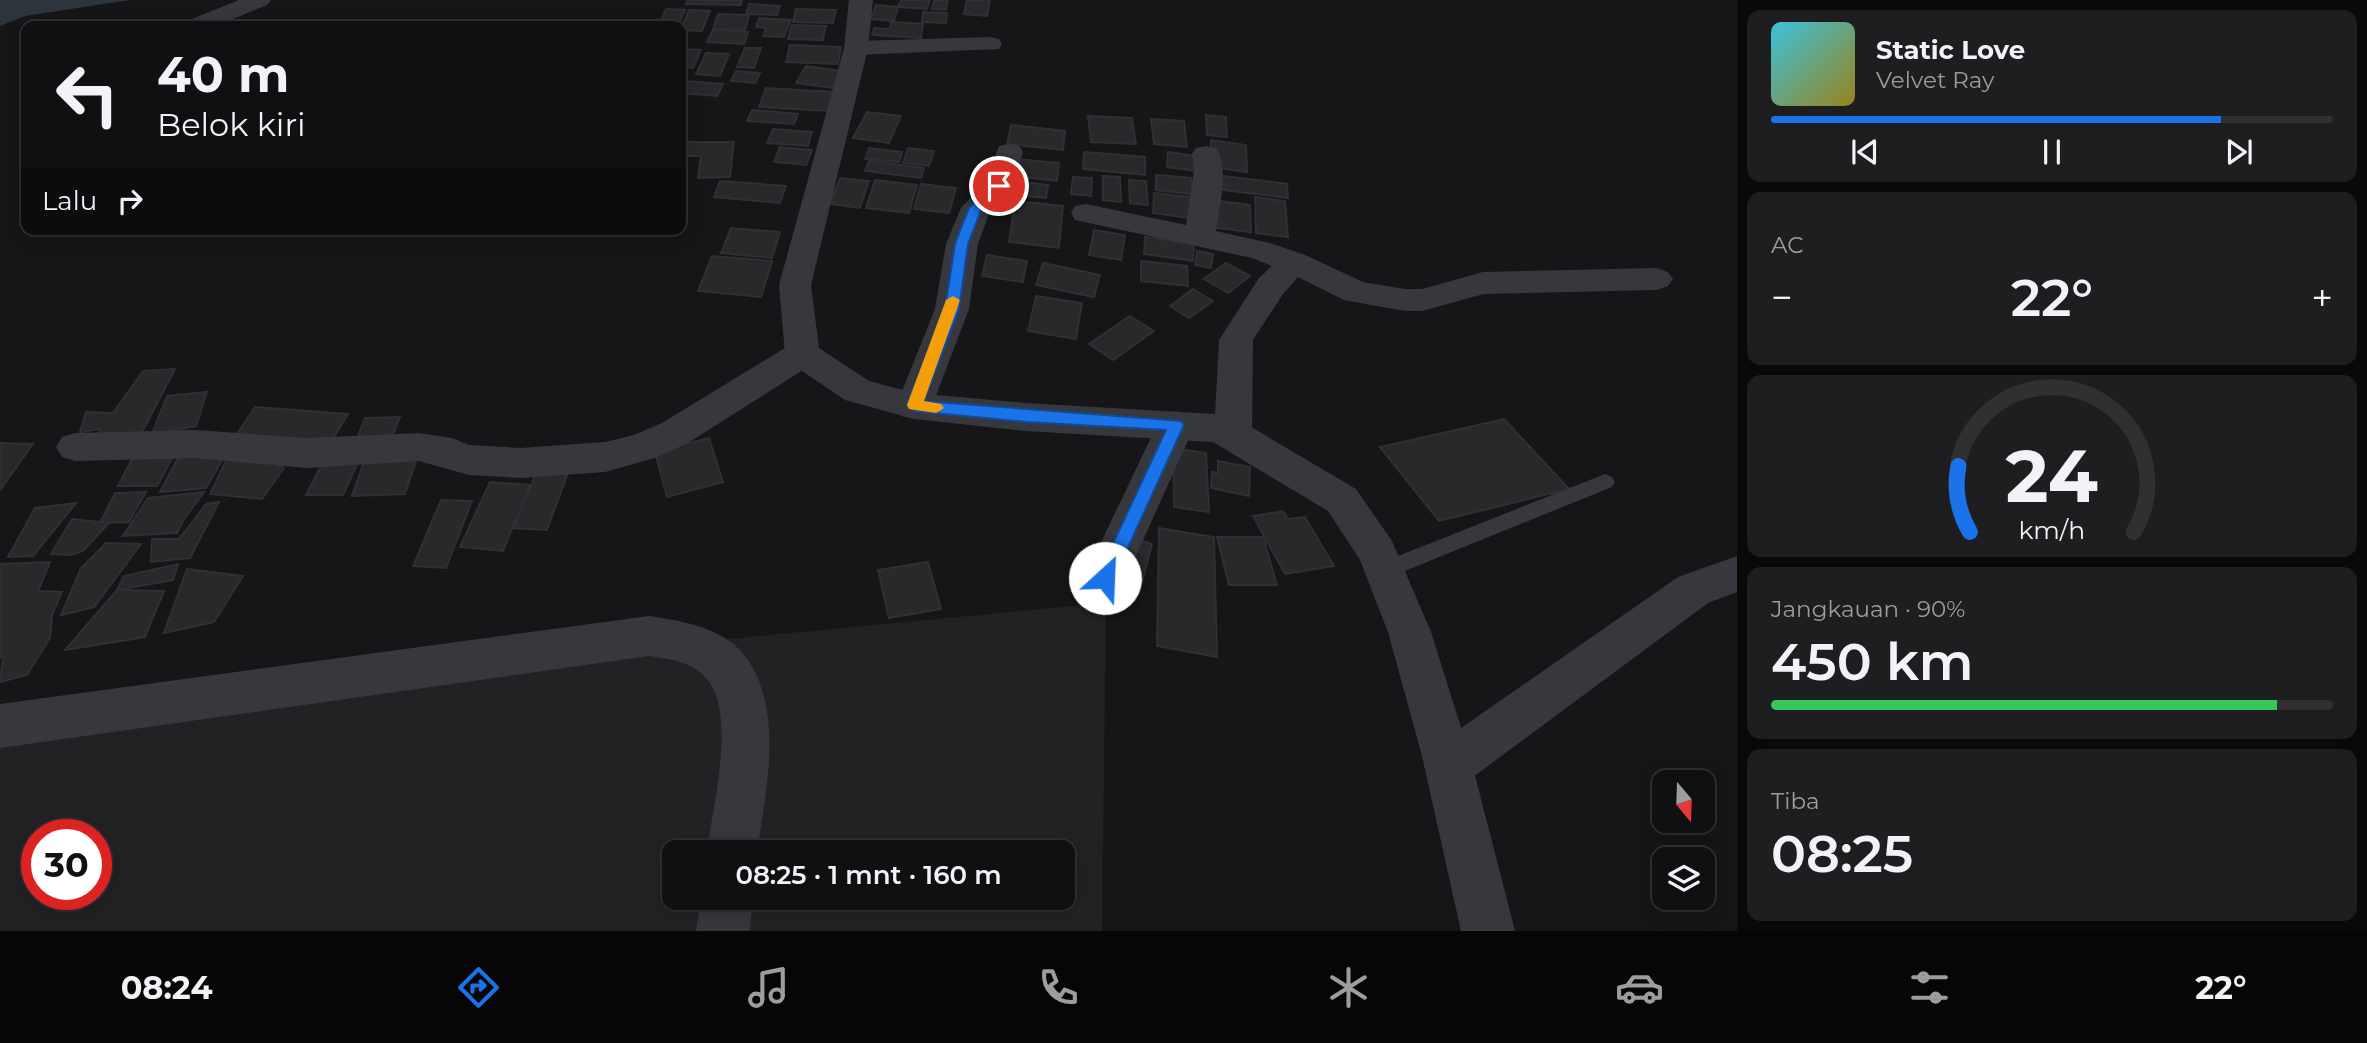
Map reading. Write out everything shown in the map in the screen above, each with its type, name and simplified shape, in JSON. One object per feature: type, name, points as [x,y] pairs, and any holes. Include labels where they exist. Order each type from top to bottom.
[{"type":"street","points":[[208,21],[259,0]]},
{"type":"street","points":[[802,354],[795,285],[856,48],[861,0]]},
{"type":"street","points":[[856,48],[990,44]]},
{"type":"street","points":[[914,405],[952,309],[962,244],[976,208],[999,186],[1009,152]]},
{"type":"street","points":[[1200,239],[1208,170],[1206,154]]},
{"type":"street","points":[[1086,213],[1259,250],[1294,262],[1356,292],[1405,300],[1422,300],[1483,283],[1657,279]]},
{"type":"street","points":[[1233,434],[1236,340],[1271,286],[1294,262]]},
{"type":"street","points":[[802,354],[858,391],[914,405],[1026,417],[1214,428],[1233,434],[1342,500],[1353,513],[1396,589],[1433,703],[1488,931]]},
{"type":"street","points":[[75,447],[195,444],[307,453],[419,447],[452,453],[469,460],[522,463],[605,457],[642,448],[675,432],[802,354]]},
{"type":"street","points":[[1105,578],[1176,425]]},
{"type":"street","points":[[1448,766],[1693,590],[1737,574]]},
{"type":"street","points":[[0,726],[649,636],[670,639],[711,654],[724,665],[738,686],[744,711],[743,765],[734,840]]},
{"type":"street","points":[[723,931],[726,910]]},
{"type":"lane","points":[[1385,570],[1605,482]]},
{"type":"shaded area","points":[[0,0],[130,0],[25,16],[0,26]]},
{"type":"shaded area","points":[[1106,603],[1102,931],[0,931],[0,708]]},
{"type":"building","points":[[688,0],[742,0],[741,5],[686,4]]},
{"type":"building","points":[[901,0],[930,0],[927,9],[898,7]]},
{"type":"building","points":[[934,0],[948,0],[946,10],[932,9]]},
{"type":"building","points":[[967,0],[990,0],[987,16],[964,14]]},
{"type":"building","points":[[749,4],[780,6],[777,15],[746,14]]},
{"type":"building","points":[[876,5],[898,7],[894,21],[871,19]]},
{"type":"building","points":[[666,9],[685,10],[680,21],[660,21]]},
{"type":"building","points":[[796,9],[836,10],[833,23],[793,22]]},
{"type":"building","points":[[689,10],[710,11],[702,31],[686,30],[685,21]]},
{"type":"building","points":[[923,12],[947,13],[946,23],[922,22]]},
{"type":"building","points":[[718,14],[749,15],[745,30],[713,29]]},
{"type":"building","points":[[759,18],[791,20],[784,37],[763,36],[766,28],[756,27]]},
{"type":"building","points":[[891,22],[923,24],[921,38],[872,35],[874,28],[890,29]]},
{"type":"building","points":[[792,25],[826,26],[823,40],[788,39]]},
{"type":"building","points":[[713,30],[748,32],[744,44],[707,42]]},
{"type":"building","points":[[790,45],[841,47],[838,64],[786,62]]},
{"type":"building","points":[[745,48],[761,48],[754,68],[737,67]]},
{"type":"building","points":[[686,49],[701,50],[693,68],[686,67]]},
{"type":"building","points":[[706,53],[729,54],[720,76],[696,74]]},
{"type":"building","points":[[806,66],[842,71],[833,88],[796,83]]},
{"type":"building","points":[[736,71],[760,73],[755,83],[731,81]]},
{"type":"building","points":[[686,81],[723,84],[717,96],[686,93]]},
{"type":"building","points":[[766,88],[833,92],[829,111],[759,107]]},
{"type":"building","points":[[752,110],[798,114],[794,124],[747,121]]},
{"type":"building","points":[[867,112],[901,116],[889,143],[853,138]]},
{"type":"building","points":[[1206,115],[1226,117],[1227,137],[1207,135]]},
{"type":"building","points":[[1088,116],[1132,118],[1136,144],[1091,142]]},
{"type":"building","points":[[1151,119],[1184,121],[1187,147],[1154,144]]},
{"type":"building","points":[[1011,125],[1065,131],[1063,150],[1007,144]]},
{"type":"building","points":[[773,129],[812,132],[808,146],[767,143]]},
{"type":"building","points":[[1211,140],[1246,145],[1247,172],[1211,167]]},
{"type":"building","points":[[686,142],[734,142],[730,177],[698,178],[701,156],[686,156]]},
{"type":"building","points":[[780,147],[812,150],[806,165],[774,162]]},
{"type":"building","points":[[869,148],[902,152],[899,162],[865,159]]},
{"type":"building","points":[[908,148],[934,151],[929,166],[903,163]]},
{"type":"building","points":[[1084,152],[1145,157],[1145,175],[1083,169]]},
{"type":"building","points":[[1168,152],[1198,156],[1197,171],[1167,167]]},
{"type":"building","points":[[1016,159],[1059,163],[1057,181],[1013,176]]},
{"type":"building","points":[[869,161],[924,168],[921,178],[865,171]]},
{"type":"building","points":[[1156,175],[1191,178],[1192,194],[1156,190]]},
{"type":"building","points":[[1216,175],[1287,184],[1288,198],[1216,189]]},
{"type":"building","points":[[1103,176],[1120,177],[1121,202],[1103,200]]},
{"type":"building","points":[[1073,177],[1092,178],[1091,196],[1071,194]]},
{"type":"building","points":[[840,178],[869,181],[860,208],[830,204]]},
{"type":"building","points":[[875,180],[917,185],[909,213],[866,208]]},
{"type":"building","points":[[1129,180],[1146,181],[1148,205],[1130,203]]},
{"type":"building","points":[[720,181],[786,186],[780,203],[714,197]]},
{"type":"building","points":[[1016,181],[1048,185],[1046,198],[1014,195]]},
{"type":"building","points":[[921,184],[956,188],[949,213],[914,209]]},
{"type":"building","points":[[1154,193],[1190,197],[1189,218],[1153,213]]},
{"type":"building","points":[[1255,197],[1285,201],[1288,237],[1256,233]]},
{"type":"building","points":[[1211,200],[1250,205],[1251,232],[1210,227]]},
{"type":"building","points":[[1015,201],[1063,206],[1059,248],[1009,242]]},
{"type":"building","points":[[731,228],[780,232],[772,258],[721,253]]},
{"type":"building","points":[[1094,230],[1125,235],[1121,260],[1089,255]]},
{"type":"building","points":[[1145,237],[1194,244],[1193,261],[1144,254]]},
{"type":"building","points":[[1197,251],[1213,254],[1211,268],[1195,265]]},
{"type":"building","points":[[987,255],[1027,261],[1023,282],[982,276]]},
{"type":"building","points":[[712,256],[772,261],[761,297],[698,291]]},
{"type":"building","points":[[1141,261],[1187,266],[1188,286],[1141,281]]},
{"type":"building","points":[[1043,263],[1100,275],[1094,297],[1036,285]]},
{"type":"building","points":[[1226,263],[1250,276],[1228,293],[1204,279]]},
{"type":"building","points":[[1193,289],[1213,301],[1189,318],[1170,306]]},
{"type":"building","points":[[1036,296],[1082,303],[1076,339],[1028,331]]},
{"type":"building","points":[[1130,316],[1154,331],[1113,360],[1089,344]]},
{"type":"building","points":[[175,369],[136,444],[98,442],[100,429],[80,432],[86,412],[113,413],[143,371]]},
{"type":"building","points":[[207,392],[196,426],[152,434],[167,396]]},
{"type":"building","points":[[255,407],[348,414],[327,449],[231,443]]},
{"type":"building","points":[[400,417],[389,445],[354,446],[365,418]]},
{"type":"building","points":[[1504,419],[1569,489],[1439,521],[1380,447]]},
{"type":"building","points":[[709,438],[723,482],[667,497],[655,452]]},
{"type":"building","points":[[0,443],[33,444],[0,490]]},
{"type":"building","points":[[229,448],[206,488],[160,492],[180,454]]},
{"type":"building","points":[[1173,448],[1206,453],[1209,512],[1174,507]]},
{"type":"building","points":[[419,452],[405,494],[352,496],[367,454]]},
{"type":"building","points":[[175,453],[157,486],[118,486],[134,455]]},
{"type":"building","points":[[326,456],[361,456],[343,495],[306,495]]},
{"type":"building","points":[[228,457],[266,460],[284,468],[262,499],[210,494]]},
{"type":"building","points":[[1218,461],[1250,467],[1249,496],[1211,488],[1212,472],[1218,473]]},
{"type":"building","points":[[538,468],[569,470],[547,530],[514,528]]},
{"type":"building","points":[[490,482],[530,485],[503,551],[460,547]]},
{"type":"building","points":[[146,492],[129,522],[100,523],[115,493]]},
{"type":"building","points":[[204,492],[177,533],[123,536],[148,498]]},
{"type":"building","points":[[441,500],[472,501],[446,568],[413,566]]},
{"type":"building","points":[[219,502],[190,558],[151,562],[152,539],[179,539],[206,504]]},
{"type":"building","points":[[76,503],[33,556],[8,557],[35,508]]},
{"type":"building","points":[[1283,511],[1288,519],[1305,517],[1334,566],[1285,574],[1253,516]]},
{"type":"building","points":[[72,519],[109,523],[83,551],[71,555],[51,554]]},
{"type":"building","points":[[1159,528],[1214,537],[1217,657],[1157,646]]},
{"type":"building","points":[[1217,537],[1263,537],[1277,585],[1229,585]]},
{"type":"building","points":[[1136,539],[1152,544],[1139,594],[1123,588]]},
{"type":"building","points":[[106,543],[141,544],[94,607],[61,615],[81,568]]},
{"type":"building","points":[[50,562],[38,591],[62,592],[52,615],[50,638],[27,675],[0,682],[3,657],[0,658],[0,564]]},
{"type":"building","points":[[928,562],[941,609],[889,618],[878,570]]},
{"type":"building","points":[[178,564],[173,580],[117,590],[124,576]]},
{"type":"building","points":[[187,569],[243,576],[214,622],[164,633]]},
{"type":"building","points":[[117,590],[164,591],[145,637],[65,650]]},
{"type":"slow traffic","points":[[936,408],[914,405],[932,363],[953,300]]},
{"type":"route","points":[[999,186],[994,194],[976,208],[962,244],[952,309],[914,405],[1026,417],[1176,425],[1105,578]]}]
